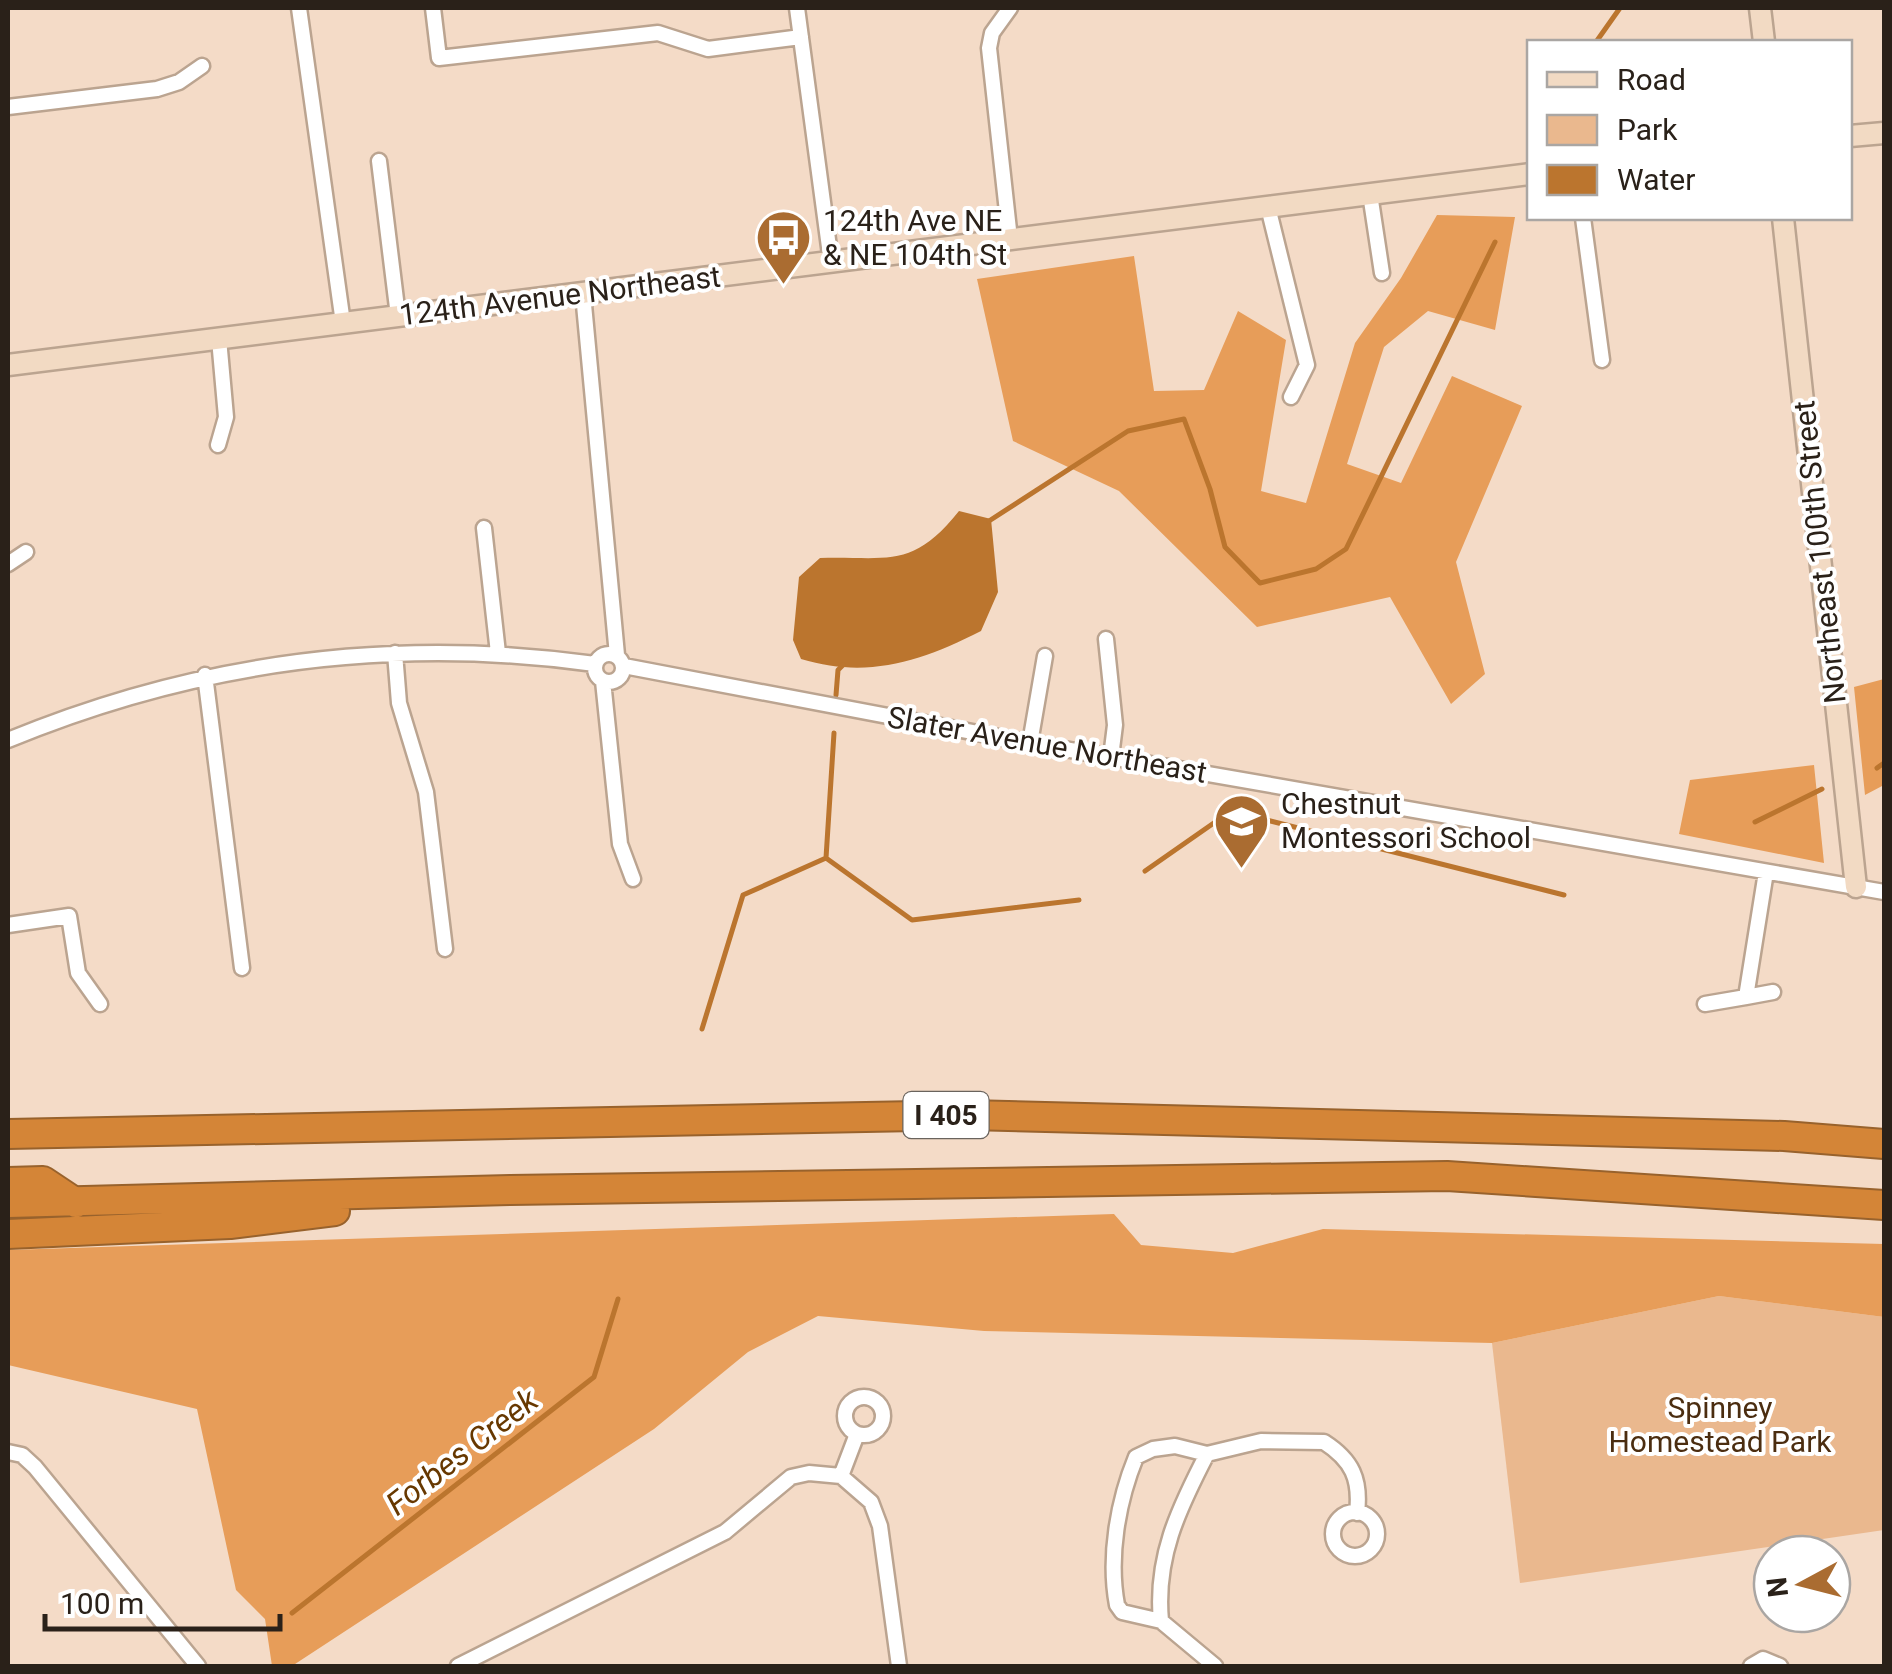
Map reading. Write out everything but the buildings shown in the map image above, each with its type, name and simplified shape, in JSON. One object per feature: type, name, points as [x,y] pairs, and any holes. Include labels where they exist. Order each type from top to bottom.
[{"type":"highway","name":"I 405","points":[[8,1134],[970,1115],[1784,1136],[1884,1144]]},
{"type":"highway","name":"I 405","points":[[8,1203],[510,1190],[1448,1176],[1884,1205]]},
{"type":"highway","name":"I 405","points":[[8,1182],[42,1181],[76,1203]]},
{"type":"highway","points":[[8,1234],[230,1224],[510,1190]]},
{"type":"main road","points":[[1760,8],[1764,40]]},
{"type":"main road","points":[[1852,136],[1884,132]]},
{"type":"main road","name":"124th Avenue Northeast","points":[[8,365],[1527,174]]},
{"type":"main road","name":"Northeast 100th Street","points":[[1783,220],[1856,887]]},
{"type":"street","points":[[299,8],[342,323]]},
{"type":"street","points":[[433,8],[439,58],[658,33],[708,48],[801,37]]},
{"type":"street","points":[[797,8],[831,262]]},
{"type":"street","points":[[1006,11],[989,48],[1010,239]]},
{"type":"street","points":[[8,107],[157,89],[179,82],[202,66]]},
{"type":"street","points":[[379,161],[398,316]]},
{"type":"street","points":[[1370,194],[1382,273]]},
{"type":"street","points":[[1268,207],[1307,365],[1291,398]]},
{"type":"street","points":[[1583,220],[1602,360]]},
{"type":"street","points":[[583,294],[620,661],[618,676],[602,681]]},
{"type":"street","points":[[218,445],[226,417],[219,339]]},
{"type":"street","points":[[484,528],[498,653]]},
{"type":"street","points":[[8,564],[26,552]]},
{"type":"street","points":[[1106,640],[1115,725],[1111,757]]},
{"type":"street","points":[[8,740],[100,705],[205,675],[275,662],[395,653],[498,653],[595,664],[620,661]]},
{"type":"street","points":[[395,653],[399,703],[426,792],[445,949]]},
{"type":"street","points":[[1030,744],[1045,656]]},
{"type":"street","name":"Slater Avenue Northeast","points":[[620,661],[1030,744],[1884,892]]},
{"type":"street","points":[[595,664],[594,673],[602,681],[620,844],[633,879]]},
{"type":"street","points":[[205,675],[242,968]]},
{"type":"street","points":[[1746,997],[1766,872]]},
{"type":"street","points":[[8,925],[69,916],[78,972],[100,1004]]},
{"type":"street","points":[[1705,1004],[1773,992]]},
{"type":"street","points":[[841,1476],[857,1434]]},
{"type":"street","points":[[1215,1666],[1161,1622],[1122,1612],[1116,1596],[1122,1491],[1136,1457],[1153,1449],[1175,1446],[1207,1454],[1261,1441],[1324,1442],[1354,1468],[1360,1493],[1358,1512]]},
{"type":"street","points":[[8,1452],[22,1455],[35,1468],[198,1666]]},
{"type":"street","points":[[1161,1622],[1158,1582],[1175,1524],[1207,1454]]},
{"type":"street","points":[[458,1666],[724,1532],[791,1477],[808,1473],[841,1476],[871,1502],[880,1526],[900,1666]]},
{"type":"street","points":[[1751,1666],[1764,1659],[1779,1665]]},
{"type":"green space","name":"Spinney Homestead Park","points":[[1719,1296],[1884,1317],[1884,1530],[1852,1535],[1752,1534],[1752,1549],[1520,1583],[1492,1343]]},
{"type":"shaded area","points":[[1437,215],[1515,217],[1495,330],[1428,311],[1384,347],[1347,464],[1401,483],[1452,376],[1522,406],[1456,562],[1485,674],[1451,704],[1390,597],[1257,627],[1119,491],[1013,441],[977,279],[1134,256],[1154,391],[1204,390],[1238,311],[1286,340],[1261,491],[1306,503],[1355,343],[1401,278]]},
{"type":"shaded area","points":[[1884,679],[1884,785],[1865,795],[1854,687]]},
{"type":"shaded area","points":[[1814,765],[1824,863],[1679,834],[1690,780]]},
{"type":"shaded area","points":[[1114,1214],[1141,1245],[1233,1253],[1323,1229],[1884,1244],[1884,1317],[1719,1296],[1492,1343],[984,1331],[818,1316],[748,1352],[654,1429],[292,1666],[272,1666],[265,1619],[236,1590],[197,1409],[8,1365],[8,1250]]},
{"type":"water","points":[[959,511],[991,519],[998,592],[981,631],[915,659],[893,664],[848,667],[801,659],[793,640],[799,577],[820,558],[881,558],[912,551],[927,543]]},
{"type":"waterway","points":[[1597,40],[1620,8]]},
{"type":"waterway","points":[[989,521],[1128,431],[1184,419],[1210,489],[1225,547],[1260,583],[1316,569],[1346,549],[1495,242]]},
{"type":"waterway","points":[[836,695],[838,670],[843,665]]},
{"type":"waterway","points":[[826,858],[834,733]]},
{"type":"waterway","name":"Forbes Creek","points":[[1877,768],[1884,763]]},
{"type":"waterway","name":"Forbes Creek","points":[[1755,822],[1822,789]]},
{"type":"waterway","name":"Forbes Creek","points":[[1145,871],[1231,811],[1564,895]]},
{"type":"waterway","name":"Forbes Creek","points":[[702,1029],[743,895],[826,858],[912,920],[1079,900]]},
{"type":"waterway","name":"Forbes Creek","points":[[292,1613],[594,1377],[618,1299]]},
{"type":"place","name":"124th Ave NE & NE 104th St","points":[[784,287]]},
{"type":"place","name":"Chestnut Montessori School","points":[[1242,870]]}]
